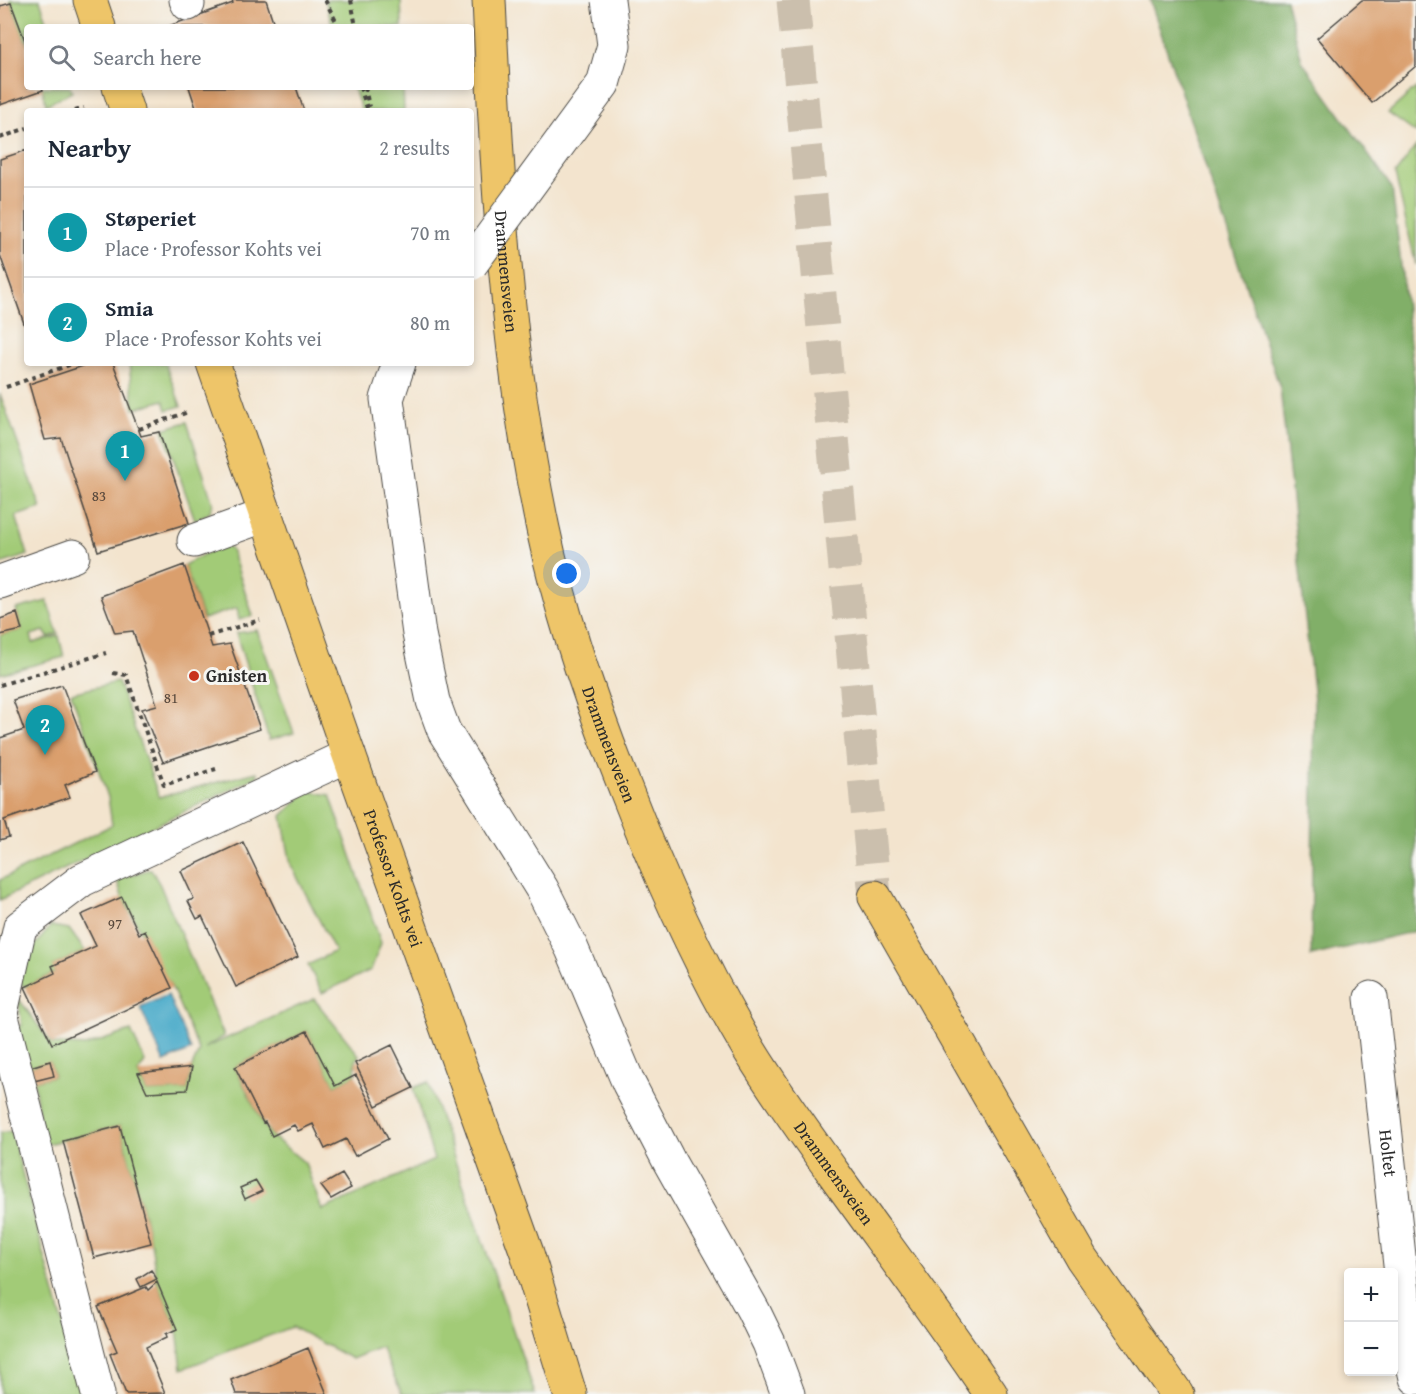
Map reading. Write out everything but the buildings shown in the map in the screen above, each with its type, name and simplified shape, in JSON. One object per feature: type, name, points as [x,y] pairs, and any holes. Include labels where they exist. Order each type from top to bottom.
[{"type":"main road","points":[[90,0],[98,24]]},
{"type":"main road","name":"Drammensveien","points":[[489,0],[499,199],[508,311],[525,434],[543,531],[571,640],[611,752],[656,867],[751,1052],[807,1137],[991,1394]]},
{"type":"main road","points":[[120,90],[126,108]]},
{"type":"main road","name":"Professor Kohts vei","points":[[214,366],[349,755],[527,1252],[570,1394]]},
{"type":"main road","points":[[875,897],[1082,1258],[1177,1394]]},
{"type":"lane","points":[[474,260],[603,84],[615,45],[608,0]]},
{"type":"lane","points":[[398,366],[387,399],[419,634],[433,701],[444,731],[542,889],[572,949],[629,1084],[670,1163],[753,1310],[769,1343],[788,1394]]},
{"type":"lane","points":[[194,541],[266,515]]},
{"type":"lane","points":[[0,582],[73,556]]},
{"type":"lane","points":[[98,1394],[1,1013],[20,927],[82,880],[349,755]]},
{"type":"lane","name":"Holtet","points":[[1371,998],[1409,1348],[1416,1378]]},
{"type":"path","points":[[325,0],[337,24]]},
{"type":"path","points":[[351,0],[355,24]]},
{"type":"path","points":[[361,90],[368,108]]},
{"type":"path","points":[[366,90],[368,108]]},
{"type":"path","points":[[0,138],[24,129]]},
{"type":"path","points":[[6,387],[66,366]]},
{"type":"path","points":[[139,429],[192,410]]},
{"type":"path","points":[[208,636],[264,619]]},
{"type":"path","points":[[0,685],[106,653]]},
{"type":"path","points":[[113,673],[126,675],[164,785],[219,769]]},
{"type":"green space","points":[[10,0],[40,0],[48,24],[24,24],[24,38]]},
{"type":"green space","points":[[325,0],[401,0],[402,24],[332,24]]},
{"type":"green space","points":[[1150,0],[1286,0],[1302,61],[1392,188],[1416,394],[1416,931],[1311,956],[1314,700],[1280,388]]},
{"type":"green space","points":[[1416,88],[1416,133],[1388,113]]},
{"type":"green space","points":[[43,90],[71,90],[72,92],[46,105]]},
{"type":"green space","points":[[354,90],[403,90],[404,108],[361,108]]},
{"type":"green space","points":[[1416,146],[1416,265],[1395,174]]},
{"type":"green space","points":[[129,366],[166,366],[181,406],[167,410],[164,400],[134,409]]},
{"type":"green space","points":[[0,394],[41,508],[16,516],[28,555],[0,564]]},
{"type":"green space","points":[[187,422],[213,504],[209,513],[195,520],[163,429]]},
{"type":"green space","points":[[223,544],[231,549],[253,616],[239,620],[237,608],[203,619],[184,565]]},
{"type":"green space","points":[[47,601],[58,634],[48,637],[44,631],[31,635],[33,643],[59,636],[64,657],[0,674],[0,635],[22,630],[16,609]]},
{"type":"green space","points":[[257,630],[294,733],[269,740],[236,633]]},
{"type":"green space","points":[[118,682],[159,797],[257,772],[258,776],[0,900],[0,880],[112,825],[108,797],[71,693]]},
{"type":"green space","points":[[307,791],[330,795],[381,943],[371,970],[322,993],[308,965],[335,951],[291,865],[282,816]]},
{"type":"green space","points":[[151,869],[160,885],[224,1036],[205,1048],[314,999],[359,1055],[355,1063],[356,1075],[335,1086],[307,1031],[235,1067],[263,1124],[272,1136],[305,1163],[322,1210],[434,1160],[413,1088],[428,1082],[535,1394],[402,1394],[381,1347],[352,1359],[292,1327],[182,1369],[177,1329],[157,1282],[151,1243],[120,1126],[43,1145],[34,1081],[54,1076],[50,1062],[30,1067],[12,1029],[22,1026],[18,998],[52,1044],[85,1046],[131,1031],[145,1062],[138,1073],[147,1092],[187,1090],[192,1067],[199,1051],[172,988],[122,897],[117,879]]},
{"type":"green space","points":[[51,926],[69,929],[85,951],[53,966],[55,973],[25,987],[13,978],[20,963]]},
{"type":"green space","points":[[11,1131],[83,1394],[0,1394],[0,1133]]},
{"type":"water","points":[[168,995],[191,1050],[164,1062],[140,1007]]},
{"type":"tunnel","points":[[793,0],[875,897]]},
{"type":"place","name":"Støperiet","points":[[125,481]]},
{"type":"place","name":"Gnisten","points":[[194,676]]},
{"type":"place","name":"Smia","points":[[45,755]]}]
